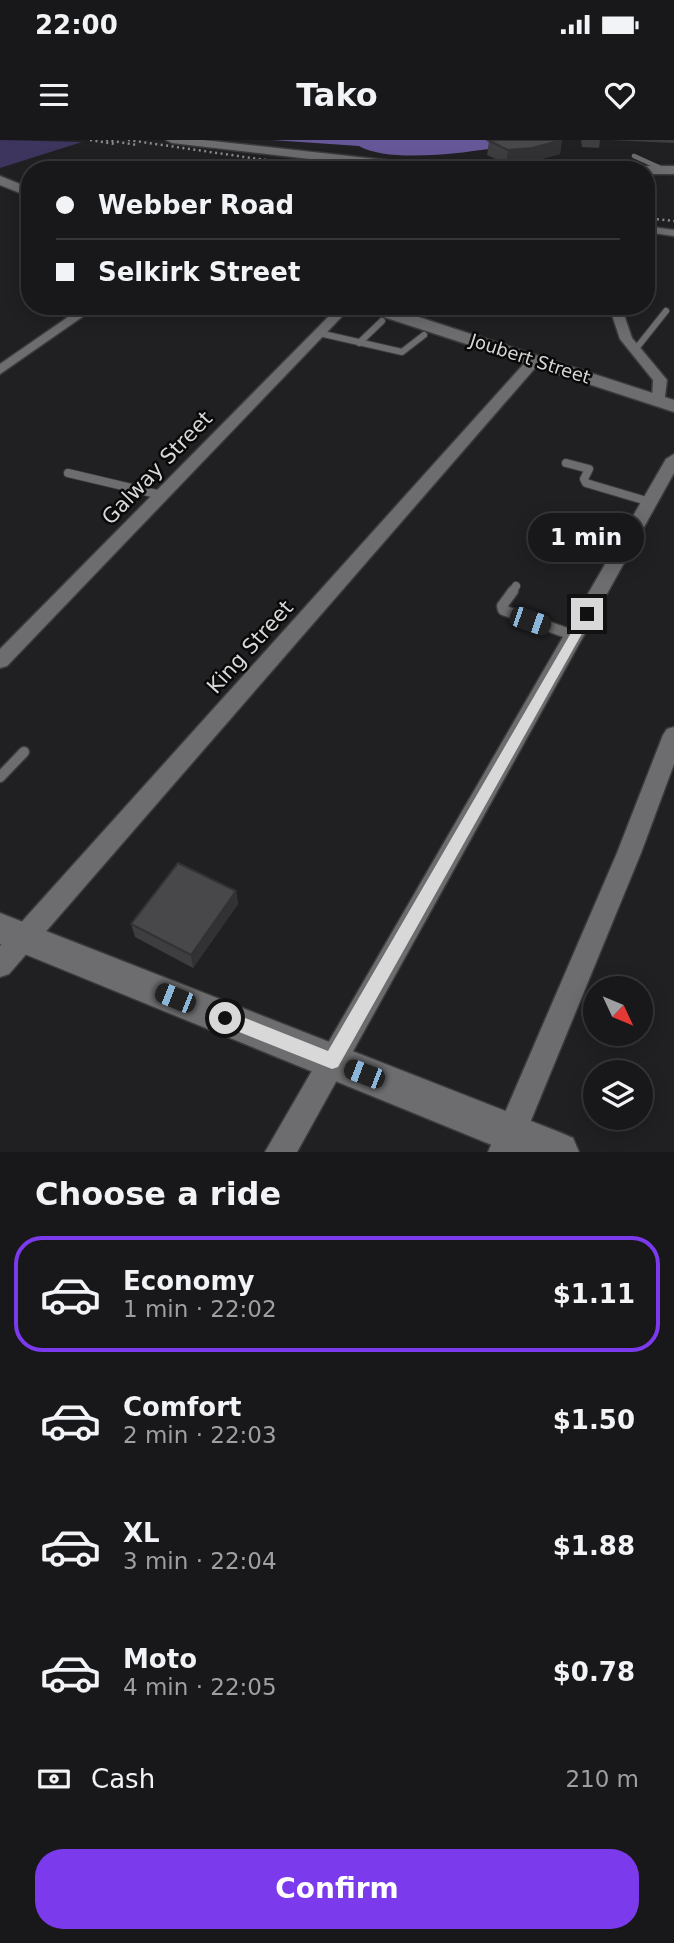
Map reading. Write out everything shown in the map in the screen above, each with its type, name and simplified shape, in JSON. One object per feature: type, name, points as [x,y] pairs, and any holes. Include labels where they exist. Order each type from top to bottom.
[{"type":"main road","points":[[172,140],[356,161]]},
{"type":"main road","points":[[197,140],[274,152]]},
{"type":"main road","points":[[0,180],[18,196]]},
{"type":"main road","name":"Joubert Street","points":[[388,315],[666,404]]},
{"type":"main road","points":[[12,932],[332,1061],[507,1142],[559,1152]]},
{"type":"street","points":[[655,230],[674,233]]},
{"type":"street","points":[[0,370],[79,315]]},
{"type":"street","name":"Galway Street","points":[[0,661],[337,315]]},
{"type":"street","points":[[618,315],[626,339],[657,374],[666,404]]},
{"type":"street","name":"King Street","points":[[0,965],[12,932],[535,360]]},
{"type":"street","points":[[280,1152],[674,459]]},
{"type":"street","points":[[507,1142],[629,853],[674,735]]},
{"type":"lane","points":[[634,156],[651,161]]},
{"type":"lane","points":[[635,350],[666,311]]},
{"type":"lane","points":[[359,343],[380,315]]},
{"type":"lane","points":[[319,332],[402,352],[424,335]]},
{"type":"lane","points":[[566,463],[589,469],[584,479],[586,483],[650,502]]},
{"type":"lane","points":[[68,472],[161,495]]},
{"type":"lane","points":[[516,586],[502,606],[503,610],[575,636]]},
{"type":"lane","points":[[0,777],[24,752]]},
{"type":"shaded area","points":[[0,140],[82,142],[21,161],[0,168]]},
{"type":"shaded area","points":[[272,140],[540,140],[448,154],[397,155],[359,146]]},
{"type":"building","points":[[562,140],[532,148],[508,150],[489,141]]},
{"type":"building","points":[[178,863],[236,891],[191,955],[131,924]]},
{"type":"railway","points":[[90,140],[115,144]]},
{"type":"railway","points":[[106,140],[137,145]]},
{"type":"railway","points":[[128,140],[272,161]]},
{"type":"railway","points":[[655,219],[674,221]]},
{"type":"route","points":[[225,1018],[332,1061],[587,614]]}]
